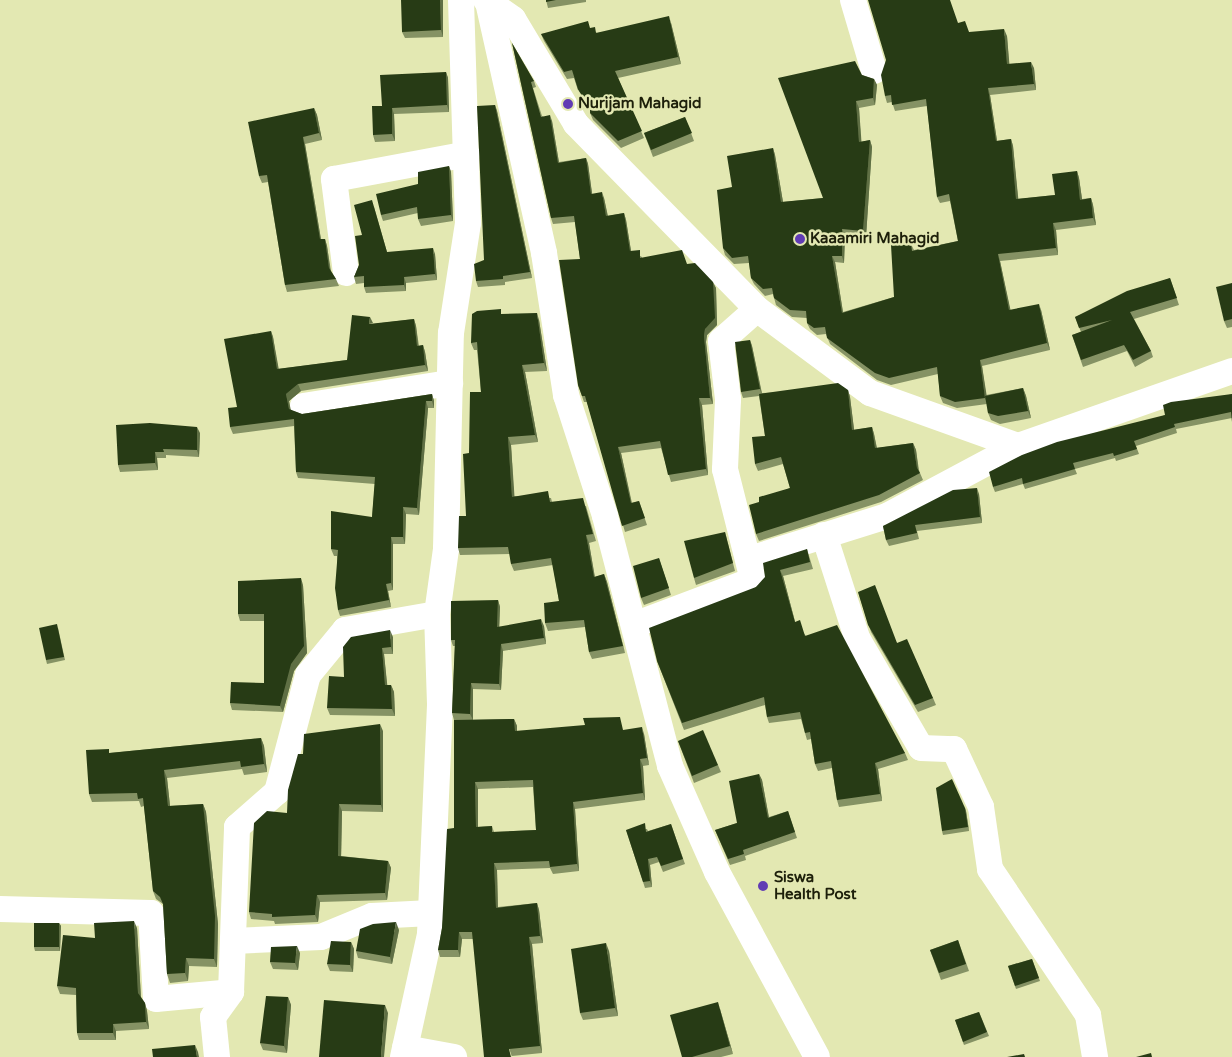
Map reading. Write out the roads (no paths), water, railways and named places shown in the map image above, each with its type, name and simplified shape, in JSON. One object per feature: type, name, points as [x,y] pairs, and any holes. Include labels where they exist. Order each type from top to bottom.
[{"type":"street","points":[[454,1057],[404,1052],[430,934],[440,704],[437,614],[446,549],[451,333],[468,223],[461,0]]},
{"type":"street","points":[[853,0],[874,71]]},
{"type":"street","points":[[487,1],[514,19],[576,124],[757,309],[870,393],[1018,446]]},
{"type":"street","points":[[487,1],[544,254],[566,394],[605,516],[670,766],[718,872],[817,1057]]},
{"type":"street","points":[[346,273],[334,179],[467,154]]},
{"type":"street","points":[[634,625],[753,580],[750,559],[725,469],[728,399],[721,341],[757,309]]},
{"type":"street","points":[[750,559],[887,516],[1018,446],[1232,371]]},
{"type":"street","points":[[303,406],[450,383]]},
{"type":"street","points":[[824,535],[857,638],[920,748],[954,749],[981,808],[990,869],[1088,1015],[1095,1057]]},
{"type":"street","points":[[218,1057],[213,1017],[231,992],[237,827],[277,792],[308,675],[345,630],[437,614]]},
{"type":"street","points":[[0,909],[151,913],[156,999],[231,992]]},
{"type":"street","points":[[233,941],[322,937],[372,916],[431,913]]},
{"type":"place","name":"Nurijam Mahagid","points":[[568,104]]},
{"type":"place","name":"Kaaamiri Mahagid","points":[[800,239]]},
{"type":"place","name":"Siswa Health Post","points":[[763,886]]}]
